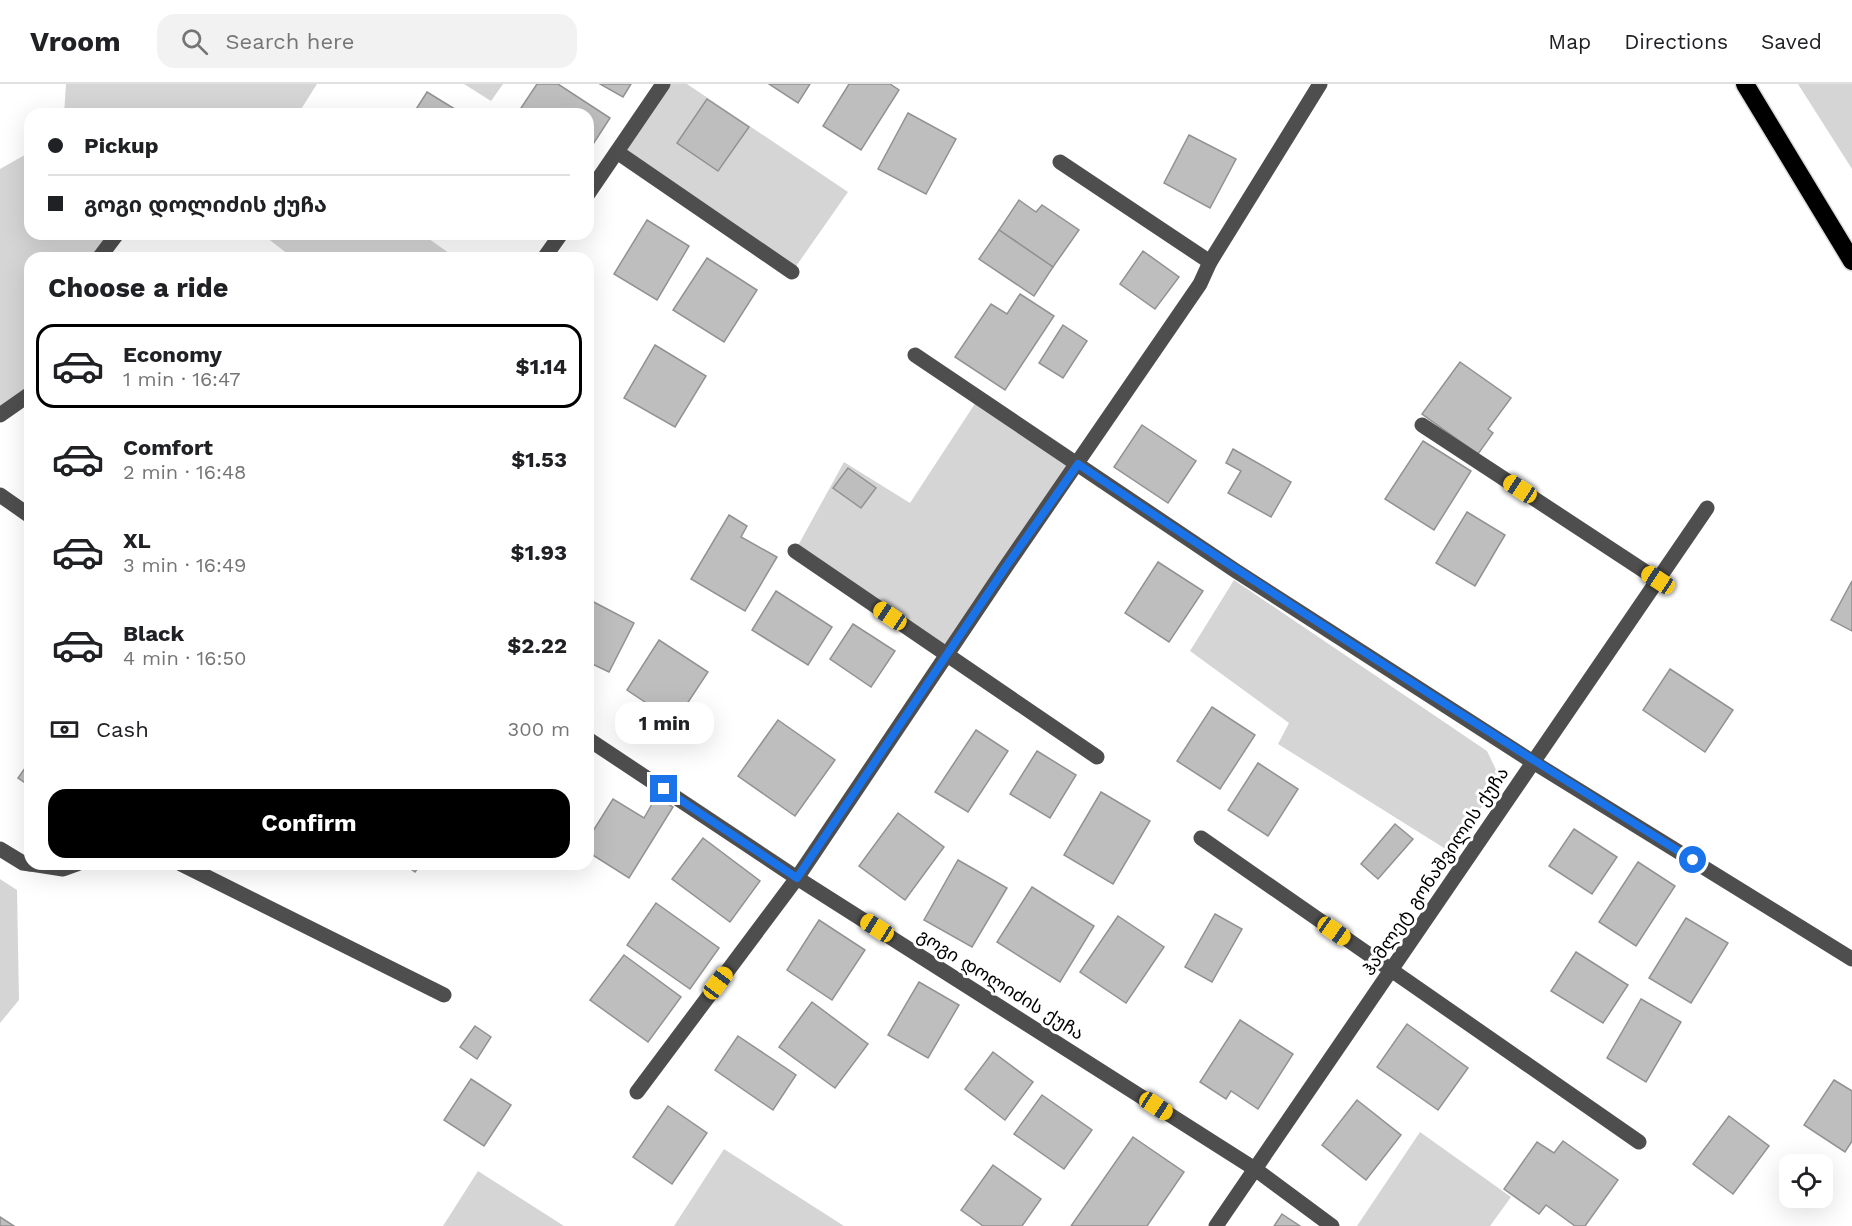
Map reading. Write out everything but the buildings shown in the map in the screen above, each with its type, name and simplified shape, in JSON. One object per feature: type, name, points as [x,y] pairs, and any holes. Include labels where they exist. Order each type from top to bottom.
[{"type":"highway","points":[[1745,84],[1852,261]]},
{"type":"street","points":[[594,185],[663,84]]},
{"type":"street","points":[[637,1092],[797,878],[1200,284],[1210,262],[1320,84]]},
{"type":"street","points":[[617,152],[792,272]]},
{"type":"street","points":[[1060,162],[1210,262]]},
{"type":"street","points":[[915,355],[1236,571],[1533,762],[1852,959]]},
{"type":"street","points":[[0,415],[24,398]]},
{"type":"street","points":[[1422,425],[1658,580]]},
{"type":"street","points":[[0,495],[24,512]]},
{"type":"street","name":"ჰამლეტ გონაშვილის ქუჩა","points":[[1216,1226],[1707,508]]},
{"type":"street","points":[[795,551],[1097,757]]},
{"type":"street","name":"გოგი დოლიძის ქუჩა","points":[[594,742],[797,878],[1255,1169],[1332,1226]]},
{"type":"street","points":[[1201,838],[1640,1142]]},
{"type":"street","points":[[0,849],[24,862]]},
{"type":"street","points":[[193,870],[444,995]]},
{"type":"shaded area","points":[[66,84],[317,84],[302,108],[64,108]]},
{"type":"shaded area","points":[[464,84],[503,84],[491,101]]},
{"type":"shaded area","points":[[663,84],[687,84],[848,192],[792,272],[617,152]]},
{"type":"shaded area","points":[[1798,84],[1852,84],[1852,169]]},
{"type":"shaded area","points":[[24,155],[24,240],[112,240],[104,252],[24,252],[24,398],[0,415],[0,169]]},
{"type":"shaded area","points":[[270,240],[430,240],[448,252],[285,252]]},
{"type":"shaded area","points":[[978,399],[1078,464],[947,655],[795,551],[844,462],[910,503]]},
{"type":"shaded area","points":[[1234,580],[1487,751],[1500,778],[1452,853],[1278,744],[1289,723],[1190,651]]},
{"type":"shaded area","points":[[0,879],[17,890],[19,1000],[0,1023]]},
{"type":"shaded area","points":[[1420,1132],[1511,1197],[1490,1226],[1357,1226]]},
{"type":"shaded area","points":[[724,1149],[844,1226],[674,1226]]},
{"type":"shaded area","points":[[478,1171],[564,1226],[443,1226]]},
{"type":"route","points":[[664,789],[797,878],[1005,568],[1078,464],[1236,571],[1533,762],[1693,860]]}]
